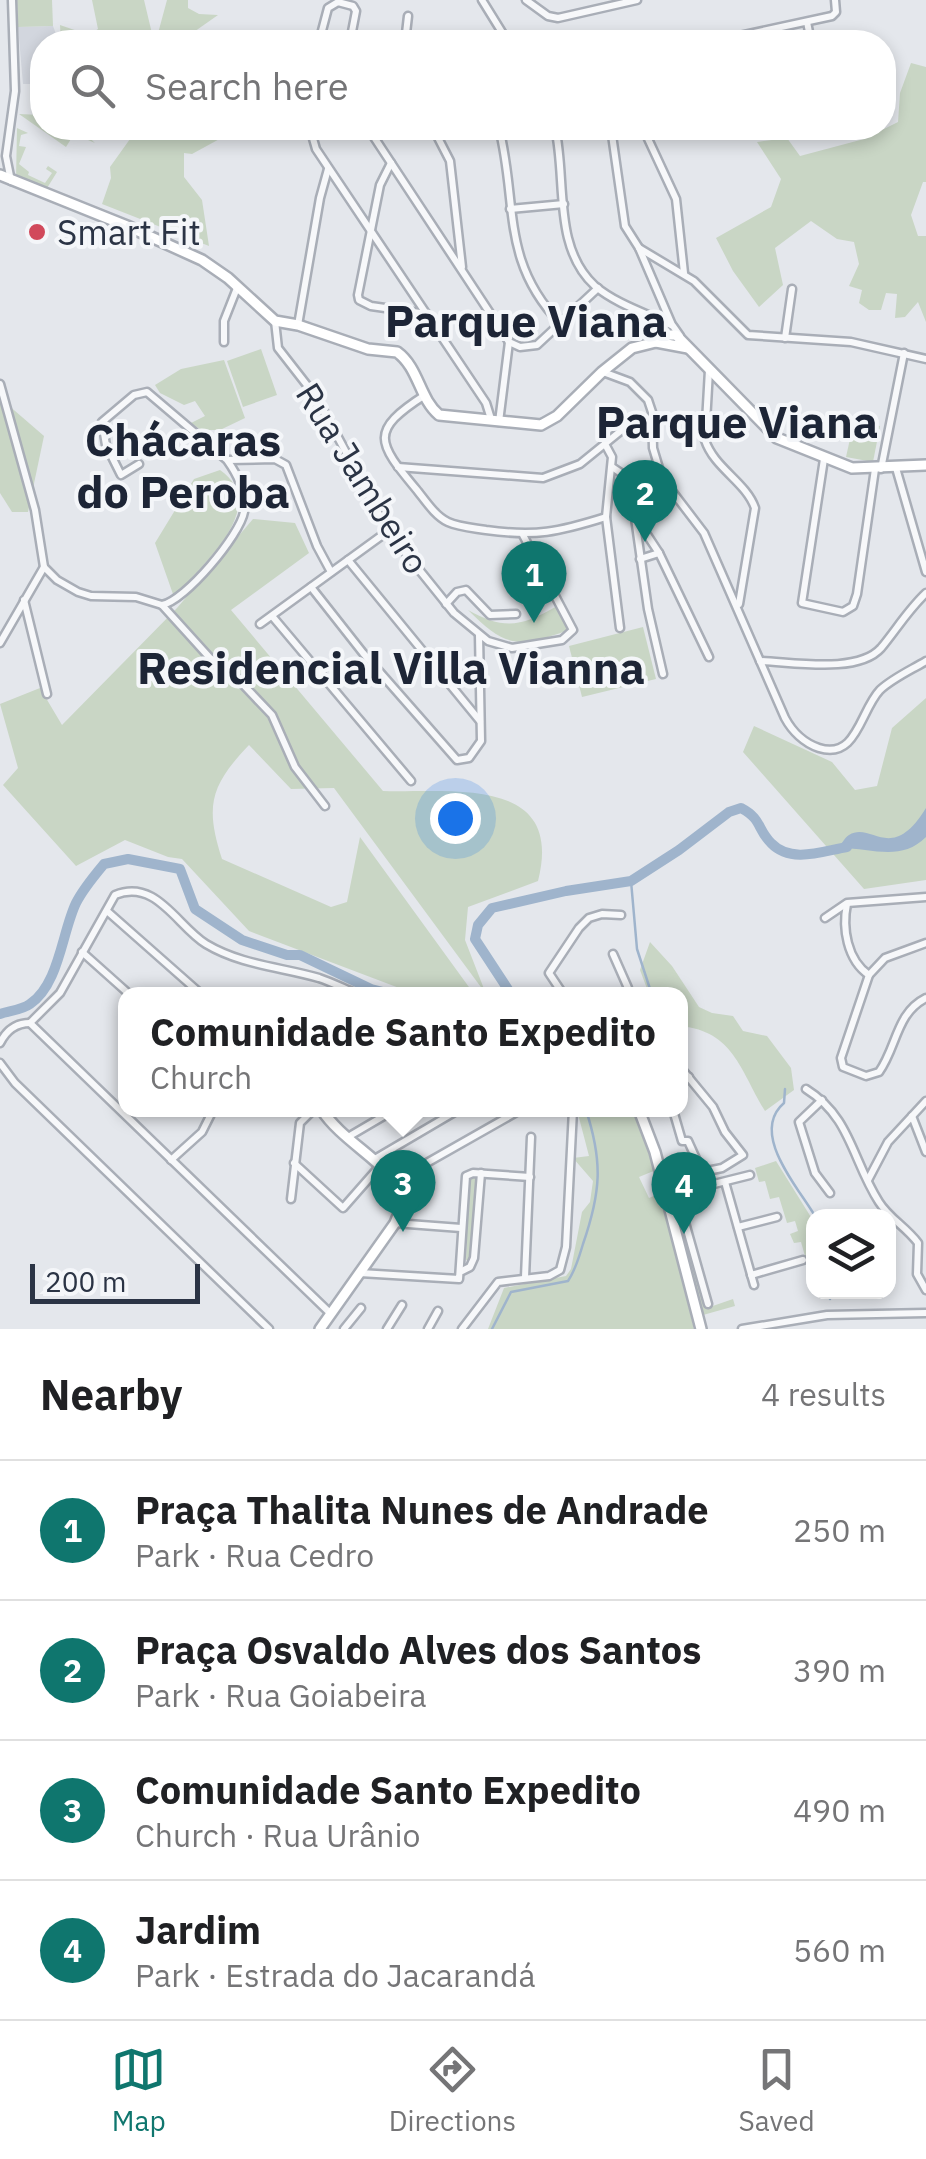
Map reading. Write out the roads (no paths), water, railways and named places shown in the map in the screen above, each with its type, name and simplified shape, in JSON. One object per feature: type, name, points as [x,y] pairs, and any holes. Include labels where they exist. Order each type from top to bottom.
[{"type":"main road","points":[[0,175],[178,248],[214,267],[275,321],[359,346],[398,352],[412,367],[439,415],[534,426],[550,421],[632,348],[678,338],[777,438],[852,468],[926,464]]},
{"type":"main road","points":[[320,1329],[394,1224],[405,1198],[394,1182],[327,1117]]},
{"type":"main road","points":[[642,1117],[672,1195],[701,1329]]},
{"type":"street","points":[[12,0],[15,91],[3,158],[12,180]]},
{"type":"street","points":[[482,0],[501,30]]},
{"type":"street","points":[[526,0],[548,16],[558,18],[636,0]]},
{"type":"street","points":[[769,30],[834,15],[835,0]]},
{"type":"street","points":[[322,30],[330,4],[338,2],[352,6],[356,14],[353,30]]},
{"type":"street","points":[[406,30],[408,16]]},
{"type":"street","points":[[807,22],[808,30]]},
{"type":"street","points":[[0,23],[12,31]]},
{"type":"street","points":[[313,140],[495,421]]},
{"type":"street","points":[[376,140],[509,342],[495,421]]},
{"type":"street","points":[[439,140],[450,161],[462,268]]},
{"type":"street","points":[[501,140],[516,247],[536,294],[560,322]]},
{"type":"street","points":[[556,140],[575,259],[598,288],[660,320],[678,338]]},
{"type":"street","points":[[612,140],[620,207],[628,235],[639,248],[678,338]]},
{"type":"street","points":[[648,140],[676,199],[684,274]]},
{"type":"street","points":[[391,163],[380,185],[370,227],[359,300],[371,306],[427,314]]},
{"type":"street","points":[[298,325],[328,168]]},
{"type":"street","points":[[510,209],[564,204]]},
{"type":"street","points":[[442,237],[451,236],[457,226]]},
{"type":"street","points":[[664,264],[676,256],[680,247]]},
{"type":"street","points":[[639,248],[704,288],[748,335],[852,342],[926,359]]},
{"type":"street","points":[[224,342],[222,327],[238,286]]},
{"type":"street","points":[[509,342],[531,347],[598,288]]},
{"type":"street","points":[[785,338],[792,289]]},
{"type":"street","name":"Rua Jambeiro","points":[[275,321],[278,348],[317,398],[388,531],[446,604],[479,635],[501,646],[526,648],[572,634],[572,626],[523,536]]},
{"type":"street","points":[[824,458],[802,603],[844,612],[853,606],[904,353]]},
{"type":"street","points":[[710,370],[705,440],[709,451],[749,495],[755,508],[738,606]]},
{"type":"street","points":[[602,372],[640,389],[648,400],[653,448],[662,478],[696,519],[790,728],[811,744],[838,750],[854,737],[878,692],[926,661]]},
{"type":"street","points":[[0,384],[38,522],[44,567],[78,592],[162,605],[210,658],[245,686],[272,715],[295,766],[325,806]]},
{"type":"street","points":[[139,464],[121,475],[112,462],[102,427],[105,418],[143,392],[152,394],[227,460],[237,474],[245,505],[238,529],[176,600],[162,605]]},
{"type":"street","points":[[425,396],[396,414],[387,426],[385,445],[434,511],[450,523],[523,536],[606,516]]},
{"type":"street","points":[[486,403],[502,398]]},
{"type":"street","points":[[398,467],[543,478],[568,471],[628,424],[653,422]]},
{"type":"street","points":[[616,435],[606,516],[620,628]]},
{"type":"street","points":[[605,444],[612,457]]},
{"type":"street","points":[[227,460],[276,459],[286,465],[331,572]]},
{"type":"street","points":[[612,467],[628,482],[663,674]]},
{"type":"street","points":[[896,468],[926,572]]},
{"type":"street","points":[[635,516],[659,553],[709,656]]},
{"type":"street","points":[[260,624],[388,531]]},
{"type":"street","points":[[640,559],[659,553]]},
{"type":"street","points":[[348,560],[480,721]]},
{"type":"street","points":[[0,643],[44,567]]},
{"type":"street","points":[[311,587],[452,757],[462,760],[475,752],[481,741],[479,635]]},
{"type":"street","points":[[446,604],[457,592],[466,590],[490,615],[516,614]]},
{"type":"street","points":[[760,660],[844,664],[860,661],[880,649],[926,593]]},
{"type":"street","points":[[24,600],[47,694]]},
{"type":"street","points":[[272,616],[411,780]]},
{"type":"street","points":[[0,1043],[16,1026],[30,1023],[60,993],[115,895],[125,890],[159,899],[202,942],[227,955],[342,987]]},
{"type":"street","points":[[824,918],[847,904],[926,897]]},
{"type":"street","points":[[847,904],[852,955],[855,963],[869,974]]},
{"type":"street","points":[[107,911],[193,987]]},
{"type":"street","points":[[559,987],[550,973],[579,928],[596,915],[621,915]]},
{"type":"street","points":[[926,943],[885,958],[869,974],[842,1056],[844,1066],[866,1076],[879,1072],[905,1016],[926,998]]},
{"type":"street","points":[[82,952],[121,987]]},
{"type":"street","points":[[613,954],[628,987]]},
{"type":"street","points":[[30,1023],[118,1109]]},
{"type":"street","points":[[0,1063],[15,1083],[270,1329]]},
{"type":"street","points":[[675,1117],[682,1141],[688,1141],[702,1172],[722,1168],[743,1154],[689,1077]]},
{"type":"street","points":[[806,1089],[838,1117],[885,1210],[918,1242],[918,1279],[926,1290]]},
{"type":"street","points":[[822,1100],[799,1122],[815,1173],[830,1193]]},
{"type":"street","points":[[868,1180],[888,1142],[926,1101]]},
{"type":"street","points":[[912,1116],[926,1152]]},
{"type":"street","points":[[127,1117],[331,1314]]},
{"type":"street","points":[[171,1160],[202,1132],[210,1117]]},
{"type":"street","points":[[291,1198],[300,1123],[306,1117]]},
{"type":"street","points":[[346,1138],[382,1117]]},
{"type":"street","points":[[294,1163],[343,1208],[376,1164],[447,1117]]},
{"type":"street","points":[[394,1182],[508,1117]]},
{"type":"street","points":[[462,1329],[498,1282],[560,1270],[565,1256],[573,1117]]},
{"type":"street","points":[[525,1278],[530,1138]]},
{"type":"street","points":[[460,1276],[465,1178],[470,1173],[530,1176]]},
{"type":"street","points":[[360,1274],[460,1276],[474,1258],[482,1173]]},
{"type":"street","points":[[708,1304],[672,1195],[750,1175]]},
{"type":"street","points":[[725,1182],[754,1285]]},
{"type":"street","points":[[738,1227],[777,1217]]},
{"type":"street","points":[[394,1224],[461,1228]]},
{"type":"street","points":[[751,1275],[803,1260]]},
{"type":"street","points":[[388,1329],[402,1305]]},
{"type":"street","points":[[344,1329],[361,1308]]},
{"type":"street","points":[[428,1329],[438,1311]]},
{"type":"street","points":[[742,1329],[828,1316],[926,1313]]},
{"type":"water","points":[[926,808],[926,837],[906,850],[838,848],[847,836],[857,832],[883,838],[902,834]]},
{"type":"waterway","points":[[506,987],[475,939],[478,925],[492,908],[631,881],[729,812],[741,808],[753,816],[771,843],[788,853],[808,854],[847,847]]},
{"type":"waterway","points":[[0,1014],[27,1006],[40,995],[54,971],[82,893],[104,864],[128,859],[180,869],[195,909],[242,940],[287,955],[300,955],[367,987]]},
{"type":"waterway","points":[[631,881],[637,949],[649,987]]},
{"type":"waterway","points":[[785,1089],[784,1103],[775,1115],[772,1129],[774,1144],[810,1209]]},
{"type":"waterway","points":[[492,1329],[511,1292],[568,1281],[575,1267],[589,1225],[598,1177],[588,1117]]},
{"type":"place","name":"Smart Fit","points":[[37,232]]},
{"type":"place","name":"Praça Osvaldo Alves dos Santos","points":[[645,542]]},
{"type":"place","name":"Praça Thalita Nunes de Andrade","points":[[534,623]]},
{"type":"place","name":"Comunidade Santo Expedito","points":[[403,1232]]},
{"type":"place","name":"Jardim","points":[[684,1234]]},
{"type":"district","name":"Parque Viana","points":[[526,320]]},
{"type":"district","name":"Parque Viana","points":[[737,421]]},
{"type":"district","name":"Chácaras do Peroba","points":[[183,465]]},
{"type":"district","name":"Residencial Villa Vianna","points":[[391,667]]}]
